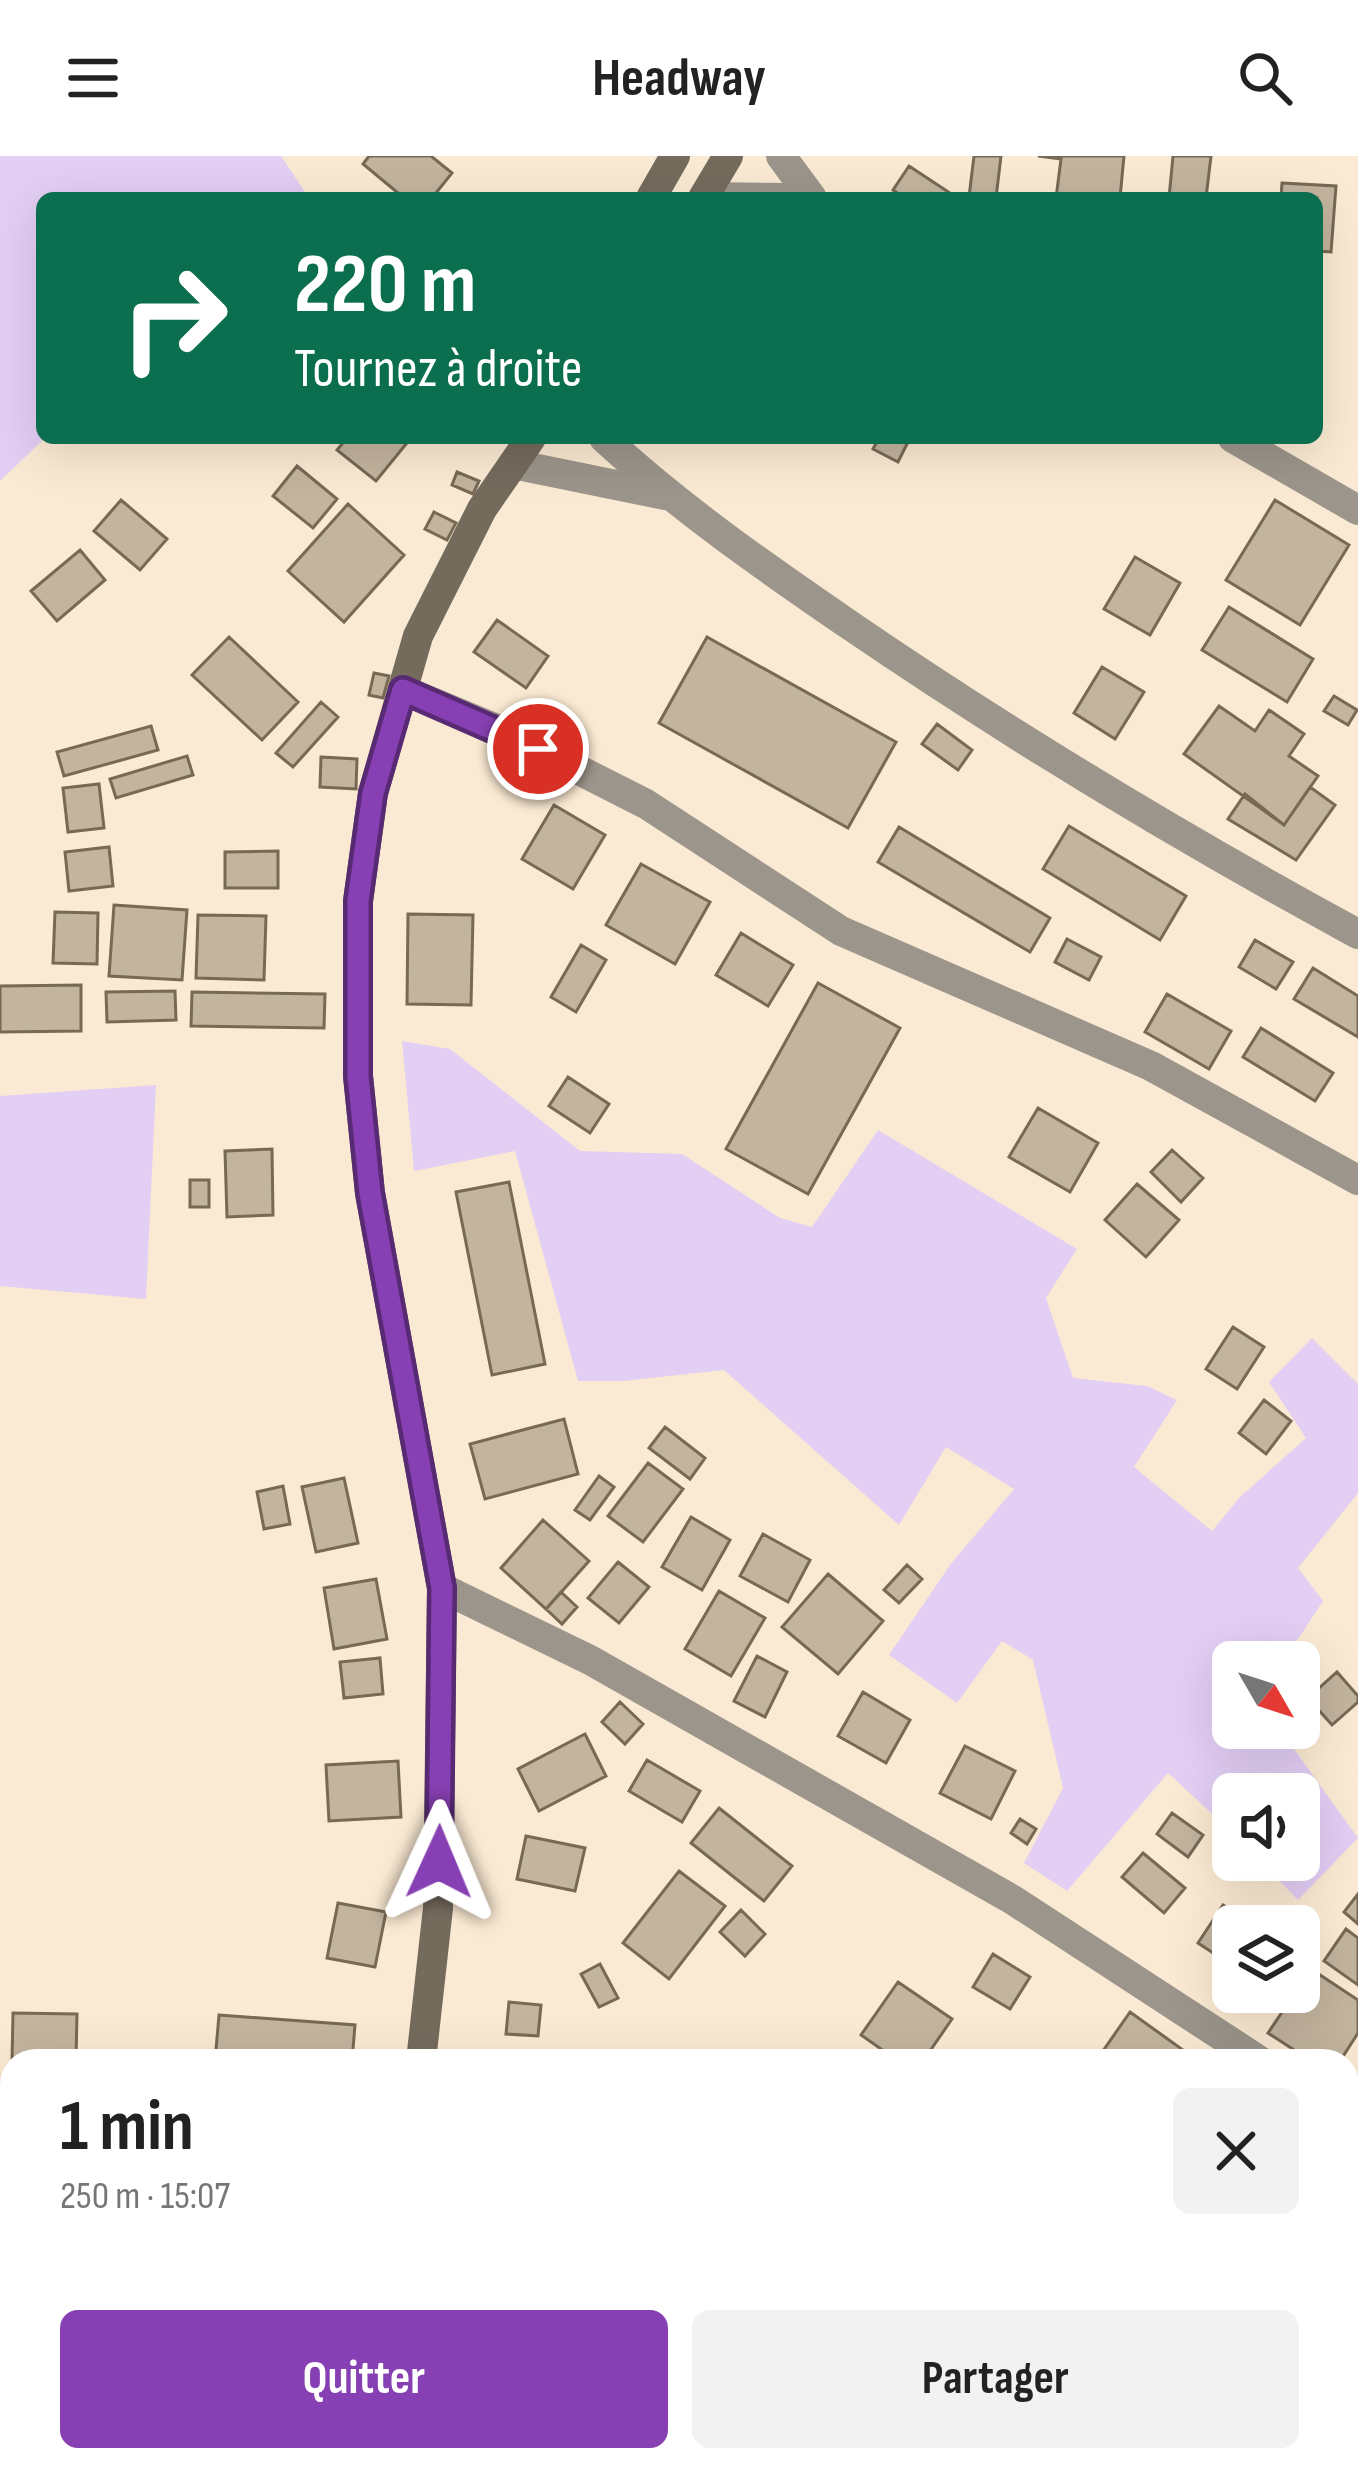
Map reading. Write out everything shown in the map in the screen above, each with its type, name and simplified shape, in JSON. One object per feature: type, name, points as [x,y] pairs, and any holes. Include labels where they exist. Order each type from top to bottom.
[{"type":"street","points":[[654,192],[675,156]]},
{"type":"street","points":[[781,156],[808,192]]},
{"type":"street","points":[[706,192],[719,159]]},
{"type":"street","points":[[610,444],[665,495],[987,719],[1191,844],[1358,934]]},
{"type":"street","points":[[1244,444],[1358,509]]},
{"type":"street","points":[[422,2049],[438,1908],[442,1588],[370,1193],[358,1076],[358,901],[373,793],[418,636],[482,509],[522,451],[665,495]]},
{"type":"street","points":[[403,690],[502,731],[646,804],[841,931],[1150,1066],[1358,1180]]},
{"type":"street","points":[[442,1588],[590,1660],[1013,1900],[1242,2049]]},
{"type":"shaded area","points":[[0,156],[281,156],[305,192],[36,192],[39,444],[0,481]]},
{"type":"shaded area","points":[[402,1041],[450,1049],[580,1151],[682,1154],[780,1218],[812,1227],[878,1130],[1077,1249],[1046,1298],[1073,1378],[1147,1386],[1177,1400],[1134,1467],[1212,1531],[1240,1497],[1306,1438],[1269,1382],[1312,1338],[1358,1384],[1358,1493],[1298,1568],[1323,1601],[1297,1641],[1212,1641],[1212,1749],[1294,1749],[1311,1773],[1212,1773],[1212,1814],[1168,1773],[1067,1891],[1024,1863],[1063,1788],[1033,1660],[1002,1641],[957,1703],[889,1655],[950,1565],[1014,1489],[946,1447],[899,1525],[724,1370],[578,1381],[515,1151],[414,1171]]},
{"type":"shaded area","points":[[156,1085],[146,1299],[0,1286],[0,1096]]},
{"type":"shaded area","points":[[1320,1785],[1358,1838],[1320,1877]]},
{"type":"shaded area","points":[[1279,1881],[1316,1881],[1298,1900]]},
{"type":"building","points":[[369,156],[431,156],[452,173],[437,192],[397,192],[363,164]]},
{"type":"building","points":[[974,156],[1001,156],[997,192],[970,192]]},
{"type":"building","points":[[1038,156],[1124,156],[1121,192],[1057,192],[1061,159]]},
{"type":"building","points":[[1173,156],[1211,156],[1207,192],[1170,192]]},
{"type":"building","points":[[909,166],[947,192],[896,192]]},
{"type":"building","points":[[1282,183],[1336,186],[1331,252],[1323,251],[1323,192],[1281,192]]},
{"type":"building","points":[[342,444],[406,444],[376,481],[337,450]]},
{"type":"building","points":[[876,444],[907,444],[898,462],[873,449]]},
{"type":"building","points":[[297,466],[337,499],[313,528],[273,496]]},
{"type":"building","points":[[457,472],[479,481],[473,494],[452,485]]},
{"type":"building","points":[[121,500],[167,539],[140,570],[94,531]]},
{"type":"building","points":[[1275,500],[1349,545],[1300,625],[1226,580]]},
{"type":"building","points":[[348,504],[404,555],[344,622],[288,571]]},
{"type":"building","points":[[434,512],[456,523],[447,540],[425,529]]},
{"type":"building","points":[[80,550],[105,580],[57,621],[31,591]]},
{"type":"building","points":[[1135,557],[1180,583],[1150,635],[1104,609]]},
{"type":"building","points":[[1229,607],[1313,659],[1287,702],[1202,650]]},
{"type":"building","points":[[497,620],[548,656],[526,688],[474,652]]},
{"type":"building","points":[[229,637],[298,702],[262,740],[192,675]]},
{"type":"building","points":[[707,637],[896,742],[848,828],[659,723]]},
{"type":"building","points":[[1102,667],[1144,692],[1115,739],[1074,713]]},
{"type":"building","points":[[374,673],[389,676],[383,698],[369,695]]},
{"type":"building","points":[[1334,696],[1357,710],[1348,725],[1324,711]]},
{"type":"building","points":[[321,702],[338,717],[293,767],[276,753]]},
{"type":"building","points":[[1219,706],[1255,731],[1269,710],[1304,734],[1289,756],[1318,776],[1284,825],[1184,754]]},
{"type":"building","points":[[937,724],[972,750],[958,770],[922,744]]},
{"type":"building","points":[[151,726],[158,750],[64,776],[57,752]]},
{"type":"building","points":[[187,756],[193,775],[116,798],[110,779]]},
{"type":"building","points":[[321,757],[357,759],[356,789],[320,787]]},
{"type":"building","points":[[99,784],[104,828],[68,832],[63,788]]},
{"type":"building","points":[[1310,787],[1335,805],[1296,860],[1228,819],[1245,794],[1284,825]]},
{"type":"building","points":[[554,805],[605,835],[573,889],[522,859]]},
{"type":"building","points":[[1069,826],[1186,896],[1160,940],[1043,869]]},
{"type":"building","points":[[899,827],[1050,918],[1030,952],[878,862]]},
{"type":"building","points":[[109,847],[113,886],[69,891],[65,852]]},
{"type":"building","points":[[278,851],[278,888],[225,888],[225,852]]},
{"type":"building","points":[[641,864],[710,902],[675,964],[606,925]]},
{"type":"building","points":[[114,905],[187,910],[182,980],[109,976]]},
{"type":"building","points":[[55,912],[98,913],[97,964],[53,963]]},
{"type":"building","points":[[408,914],[473,915],[471,1005],[407,1004]]},
{"type":"building","points":[[198,915],[266,916],[264,980],[196,978]]},
{"type":"building","points":[[741,933],[793,965],[768,1006],[716,975]]},
{"type":"building","points":[[1067,939],[1101,957],[1089,980],[1055,962]]},
{"type":"building","points":[[1255,940],[1293,962],[1276,989],[1239,967]]},
{"type":"building","points":[[581,945],[606,960],[576,1012],[551,997]]},
{"type":"building","points":[[1313,968],[1358,996],[1358,1037],[1294,999]]},
{"type":"building","points":[[818,983],[900,1028],[808,1194],[726,1149]]},
{"type":"building","points":[[81,985],[81,1031],[0,1032],[0,986]]},
{"type":"building","points":[[175,991],[176,1020],[107,1022],[106,992]]},
{"type":"building","points":[[192,992],[325,994],[324,1028],[191,1026]]},
{"type":"building","points":[[1167,994],[1231,1031],[1209,1069],[1145,1032]]},
{"type":"building","points":[[1261,1028],[1333,1073],[1315,1101],[1243,1057]]},
{"type":"building","points":[[568,1077],[609,1104],[590,1133],[549,1106]]},
{"type":"building","points":[[1038,1108],[1098,1143],[1070,1192],[1009,1157]]},
{"type":"building","points":[[272,1149],[273,1215],[227,1217],[225,1151]]},
{"type":"building","points":[[1172,1150],[1203,1178],[1181,1202],[1151,1172]]},
{"type":"building","points":[[190,1180],[209,1180],[209,1207],[190,1207]]},
{"type":"building","points":[[509,1182],[545,1364],[492,1375],[456,1192]]},
{"type":"building","points":[[1137,1184],[1179,1220],[1146,1257],[1105,1220]]},
{"type":"building","points":[[1233,1327],[1264,1347],[1237,1389],[1206,1369]]},
{"type":"building","points":[[1264,1400],[1291,1421],[1266,1454],[1239,1433]]},
{"type":"building","points":[[564,1419],[578,1474],[485,1499],[470,1444]]},
{"type":"building","points":[[665,1427],[705,1458],[690,1479],[649,1448]]},
{"type":"building","points":[[648,1463],[683,1489],[643,1542],[608,1516]]},
{"type":"building","points":[[599,1476],[614,1487],[590,1520],[575,1510]]},
{"type":"building","points":[[344,1478],[358,1543],[316,1552],[302,1487]]},
{"type":"building","points":[[283,1486],[290,1524],[264,1529],[257,1492]]},
{"type":"building","points":[[691,1517],[730,1540],[702,1590],[662,1567]]},
{"type":"building","points":[[543,1520],[589,1561],[546,1609],[501,1568]]},
{"type":"building","points":[[763,1534],[810,1560],[788,1602],[740,1576]]},
{"type":"building","points":[[618,1562],[649,1587],[619,1623],[588,1598]]},
{"type":"building","points":[[907,1565],[922,1579],[899,1603],[884,1590]]},
{"type":"building","points":[[828,1574],[883,1621],[838,1674],[782,1627]]},
{"type":"building","points":[[376,1579],[387,1639],[334,1649],[324,1588]]},
{"type":"building","points":[[719,1591],[765,1618],[731,1676],[685,1649]]},
{"type":"building","points":[[561,1592],[577,1607],[562,1624],[546,1609]]},
{"type":"building","points":[[757,1656],[787,1672],[765,1717],[734,1701]]},
{"type":"building","points":[[380,1658],[383,1694],[344,1698],[340,1662]]},
{"type":"building","points":[[1337,1672],[1358,1702],[1332,1725],[1320,1712],[1320,1687]]},
{"type":"building","points":[[863,1692],[910,1720],[886,1763],[838,1736]]},
{"type":"building","points":[[620,1702],[643,1724],[625,1744],[602,1722]]},
{"type":"building","points":[[585,1734],[606,1776],[539,1811],[518,1769]]},
{"type":"building","points":[[965,1746],[1015,1771],[991,1819],[940,1793]]},
{"type":"building","points":[[647,1760],[700,1791],[682,1822],[629,1791]]},
{"type":"building","points":[[398,1761],[401,1817],[329,1821],[326,1765]]},
{"type":"building","points":[[719,1808],[792,1866],[764,1901],[691,1843]]},
{"type":"building","points":[[1172,1813],[1203,1835],[1188,1857],[1157,1834]]},
{"type":"building","points":[[1020,1819],[1036,1829],[1027,1844],[1011,1833]]},
{"type":"building","points":[[526,1836],[585,1848],[575,1891],[517,1879]]},
{"type":"building","points":[[1143,1853],[1185,1888],[1164,1913],[1122,1877]]},
{"type":"building","points":[[679,1871],[725,1906],[669,1979],[623,1943]]},
{"type":"building","points":[[1358,1894],[1358,1924],[1344,1912]]},
{"type":"building","points":[[338,1903],[386,1912],[375,1967],[327,1958]]},
{"type":"building","points":[[741,1910],[765,1934],[745,1956],[720,1932]]},
{"type":"building","points":[[1212,1922],[1212,1952],[1198,1943]]},
{"type":"building","points":[[1346,1929],[1358,1938],[1358,1985],[1324,1961]]},
{"type":"building","points":[[993,1954],[1030,1977],[1010,2009],[973,1987]]},
{"type":"building","points":[[600,1964],[618,1998],[599,2007],[581,1974]]},
{"type":"building","points":[[1320,1975],[1358,2000],[1358,2033],[1348,2049],[1293,2049],[1268,2033],[1281,2013],[1320,2013]]},
{"type":"building","points":[[898,1982],[952,2019],[931,2049],[881,2049],[861,2035]]},
{"type":"building","points":[[509,2002],[541,2005],[538,2036],[506,2034]]},
{"type":"building","points":[[1130,2012],[1182,2049],[1104,2049]]},
{"type":"building","points":[[13,2013],[77,2014],[76,2049],[12,2049]]},
{"type":"building","points":[[219,2015],[355,2025],[353,2049],[216,2049]]},
{"type":"route","points":[[439,1862],[442,1588],[370,1193],[358,1076],[358,901],[373,793],[403,690],[538,749]]}]
